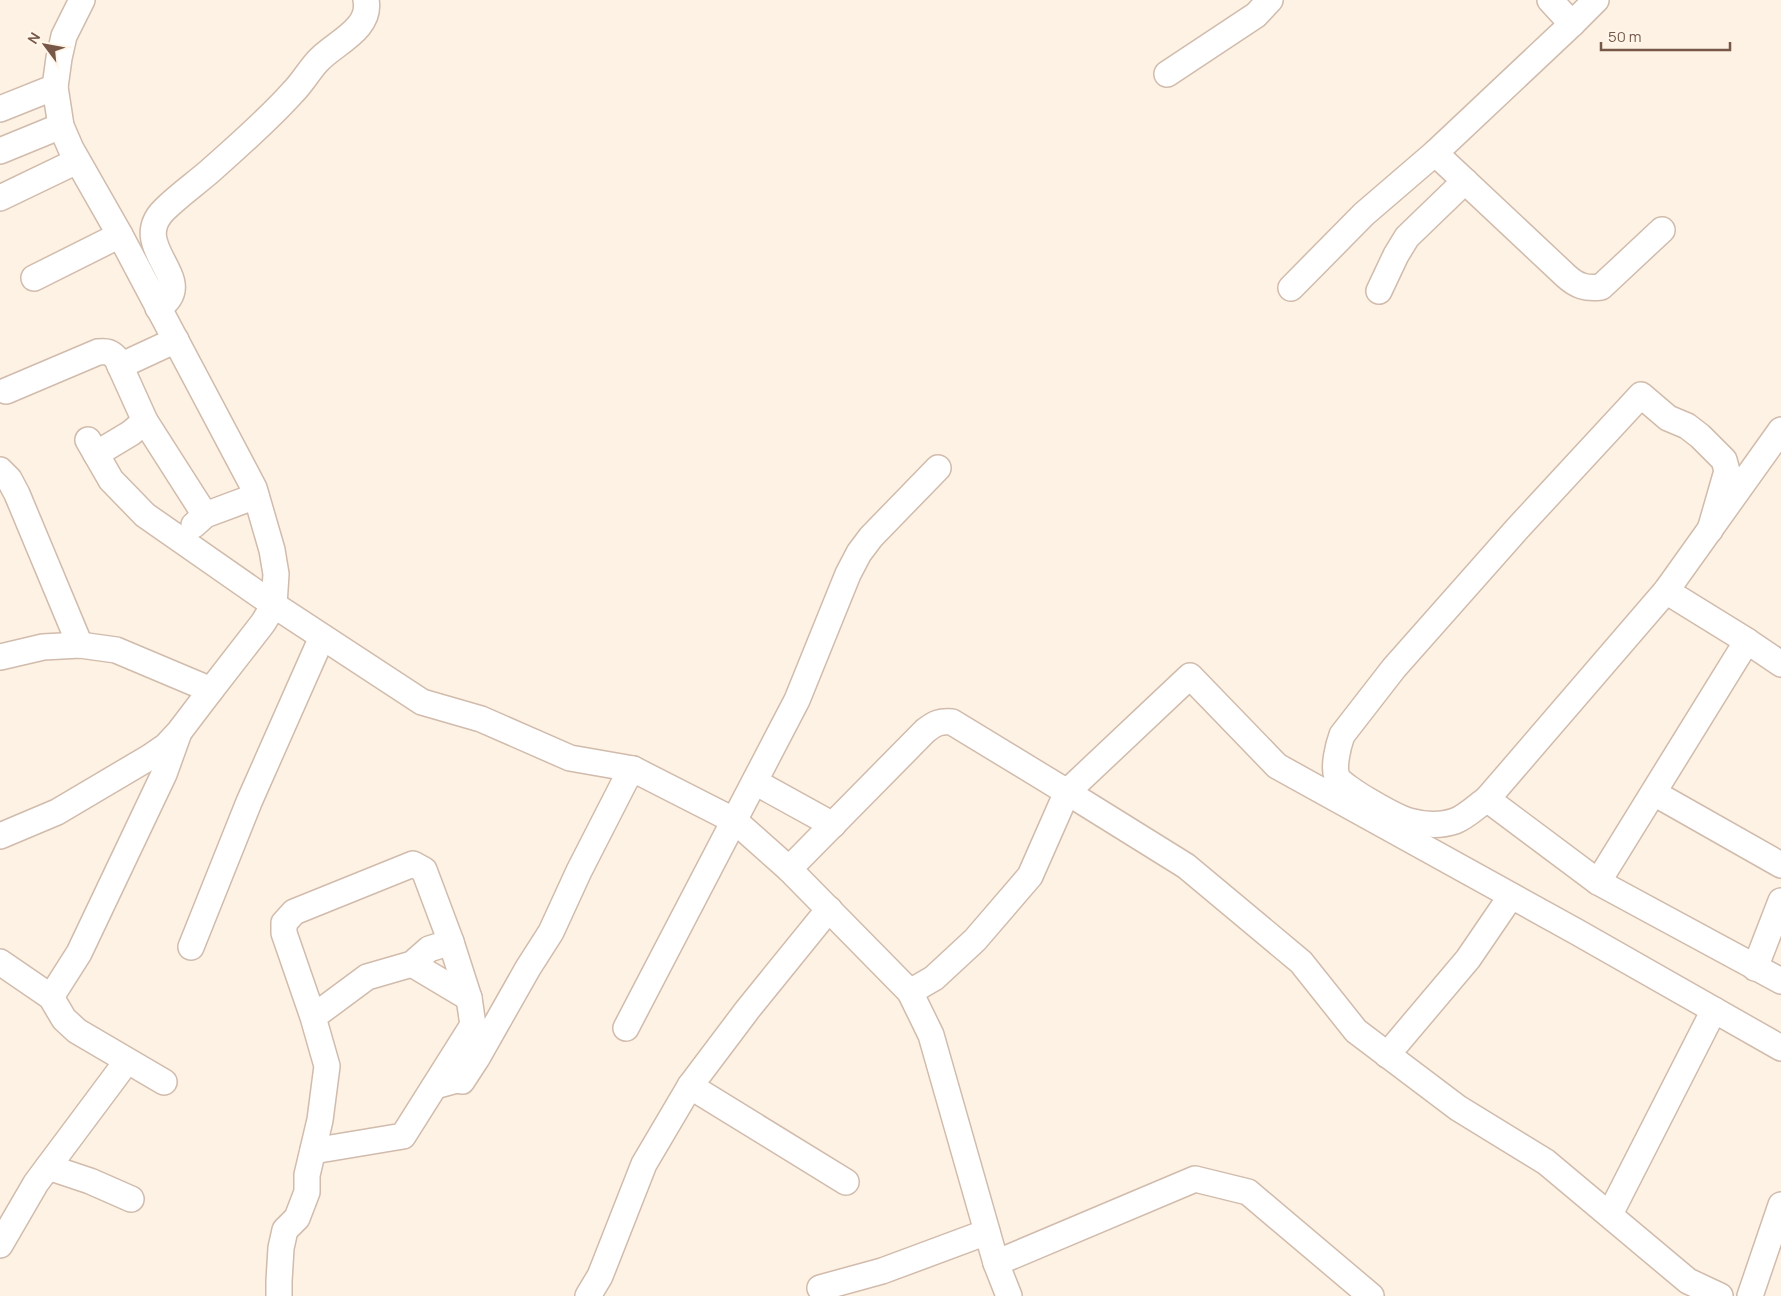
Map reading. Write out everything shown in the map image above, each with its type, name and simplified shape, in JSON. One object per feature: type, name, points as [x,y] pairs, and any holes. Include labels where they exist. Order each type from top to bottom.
[{"type":"street","points":[[0,836],[57,812],[166,746],[179,732],[264,622],[274,606],[276,574],[272,550],[256,496],[245,471],[120,236],[77,161],[61,126],[55,86],[64,36],[82,0]]},
{"type":"street","points":[[158,308],[170,297],[172,289],[171,279],[156,249],[153,236],[156,220],[163,211],[210,172],[294,92],[326,53],[353,33],[366,13],[366,0]]},
{"type":"street","points":[[1168,74],[1256,15],[1270,0]]},
{"type":"street","points":[[1550,0],[1572,24]]},
{"type":"street","points":[[1291,288],[1364,214],[1435,154],[1596,0]]},
{"type":"street","points":[[0,109],[55,86]]},
{"type":"street","points":[[0,151],[61,126]]},
{"type":"street","points":[[1435,154],[1566,276],[1575,284],[1585,288],[1601,287],[1662,230]]},
{"type":"street","points":[[0,198],[77,161]]},
{"type":"street","points":[[1379,291],[1407,237],[1465,181]]},
{"type":"street","points":[[34,278],[120,236]]},
{"type":"street","points":[[120,366],[176,340]]},
{"type":"street","points":[[6,391],[98,352],[107,351],[112,353],[146,421],[205,515]]},
{"type":"street","points":[[1710,530],[1727,471],[1724,460],[1694,431],[1668,418],[1641,395],[1517,529],[1400,661],[1342,735],[1337,749],[1336,775],[1342,784],[1409,821],[1434,824],[1456,821],[1486,799],[1666,591],[1710,530],[1781,430]]},
{"type":"street","points":[[146,421],[131,433],[92,447],[111,480],[145,515],[274,606],[422,702],[480,719],[570,758],[633,769],[735,822],[789,869],[829,909],[910,992],[931,1035],[996,1263],[1009,1296]]},
{"type":"street","points":[[626,1028],[797,700],[848,574],[859,553],[871,537],[938,468]]},
{"type":"street","points":[[0,470],[9,479],[17,494],[80,645]]},
{"type":"street","points":[[179,539],[205,515],[256,496]]},
{"type":"street","points":[[1666,591],[1748,641],[1781,664]]},
{"type":"street","points":[[191,947],[249,802],[322,637]]},
{"type":"street","points":[[1598,882],[1748,641]]},
{"type":"street","points":[[0,657],[43,646],[80,645],[116,650],[211,690]]},
{"type":"street","points":[[910,992],[934,978],[975,940],[1030,876],[1067,792],[1190,676],[1277,766],[1781,1048]]},
{"type":"street","points":[[789,869],[926,731],[935,723],[942,721],[952,722],[1186,866],[1301,962],[1356,1031],[1458,1108],[1546,1162],[1688,1281],[1720,1296]]},
{"type":"street","points":[[51,998],[79,953],[164,774],[179,732]]},
{"type":"street","points":[[435,1086],[457,1080],[462,1081],[477,1058],[528,968],[551,932],[586,857],[633,769]]},
{"type":"street","points":[[755,782],[833,825]]},
{"type":"street","points":[[1654,793],[1781,865]]},
{"type":"street","points":[[1486,799],[1598,882],[1781,981]]},
{"type":"street","points":[[279,1296],[278,1281],[281,1248],[285,1230],[297,1218],[307,1192],[307,1175],[314,1151],[327,1066],[313,1017],[284,933],[284,923],[294,912],[413,864],[424,870],[451,942],[469,998],[473,1025],[403,1136],[314,1151]]},
{"type":"street","points":[[1387,1055],[1468,959],[1511,896]]},
{"type":"street","points":[[1755,968],[1781,900]]},
{"type":"street","points":[[588,1296],[600,1276],[644,1164],[690,1086],[748,1009],[829,909]]},
{"type":"street","points":[[313,1017],[367,978],[412,964],[429,949],[451,942]]},
{"type":"street","points":[[0,962],[51,998],[64,1019],[78,1031],[164,1082]]},
{"type":"street","points":[[412,964],[469,998]]},
{"type":"street","points":[[1610,1214],[1714,1010]]},
{"type":"street","points":[[0,1245],[36,1183],[128,1061]]},
{"type":"street","points":[[690,1086],[846,1182]]},
{"type":"street","points":[[48,1167],[90,1181],[131,1199]]},
{"type":"street","points":[[996,1263],[1195,1179],[1248,1192],[1371,1296]]},
{"type":"street","points":[[1750,1296],[1781,1205]]},
{"type":"street","points":[[820,1288],[882,1271],[987,1232]]}]
